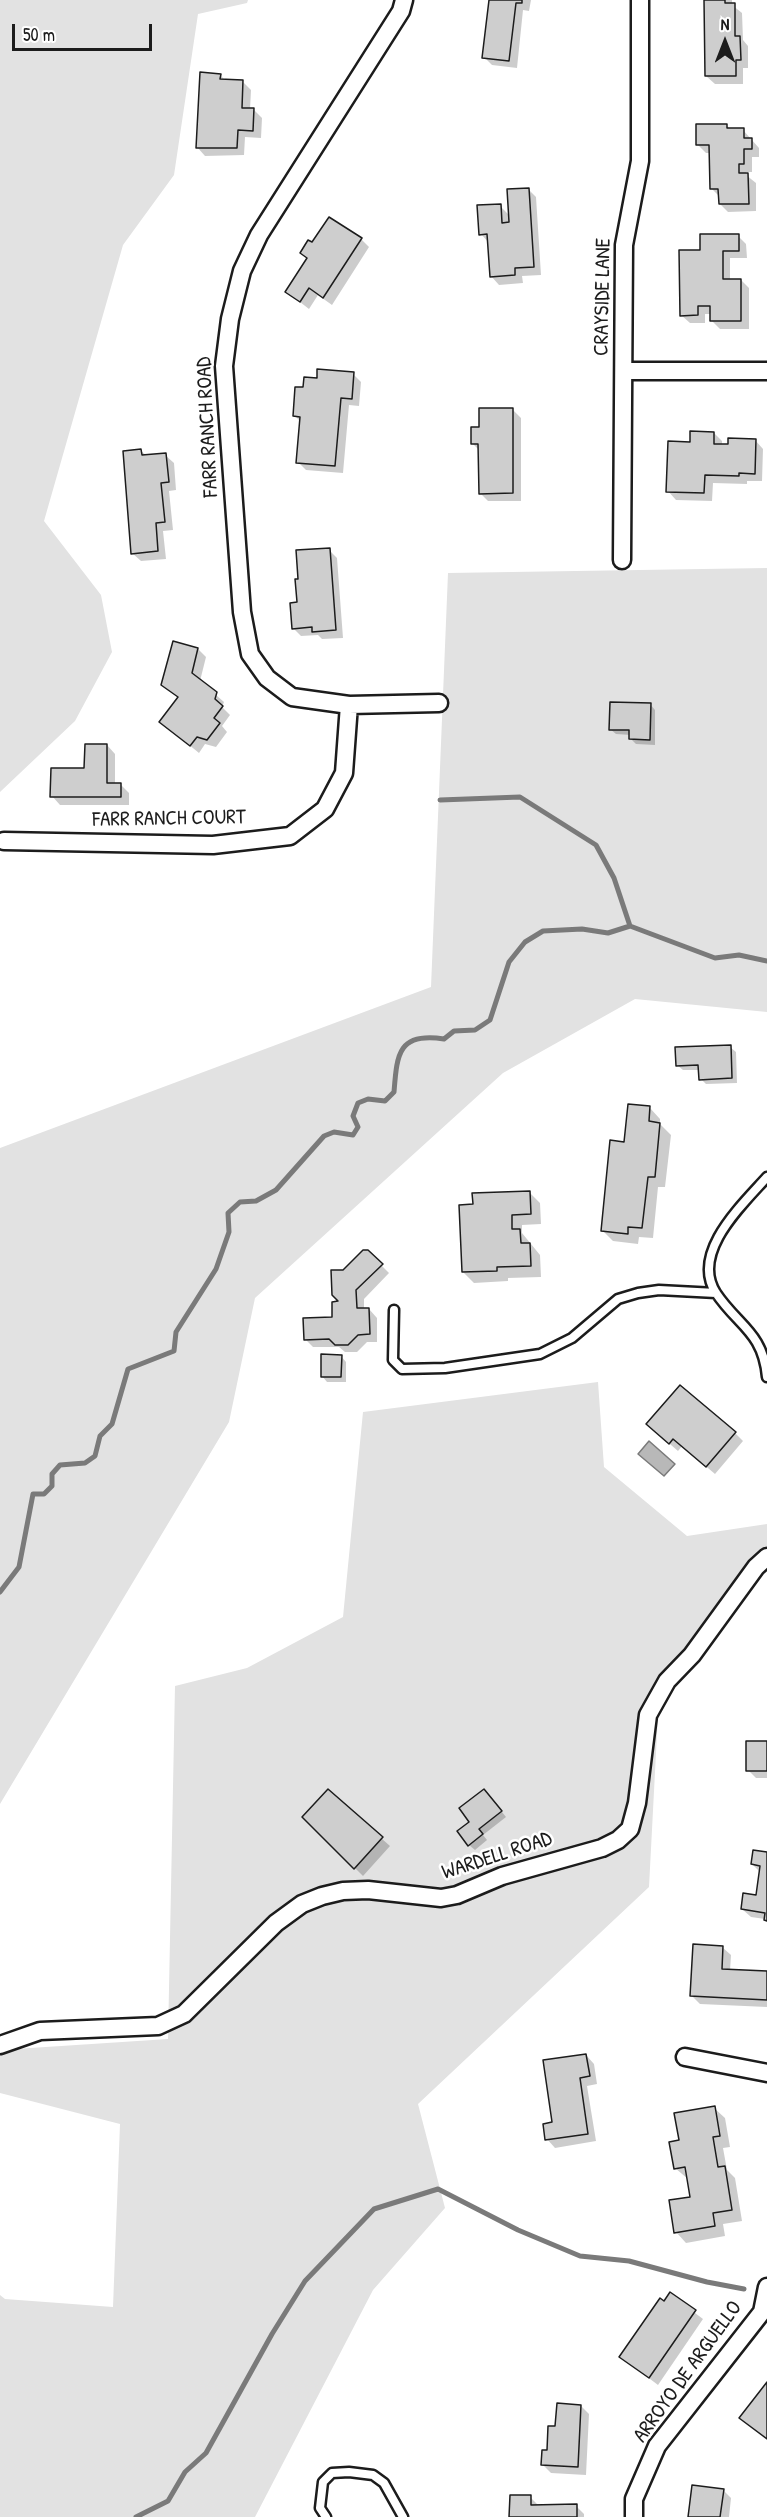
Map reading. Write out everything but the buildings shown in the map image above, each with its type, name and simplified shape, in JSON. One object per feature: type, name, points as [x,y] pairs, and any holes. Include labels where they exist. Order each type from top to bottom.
[{"type":"street","name":"FARR RANCH ROAD","points":[[404,0],[401,11],[259,235],[242,271],[230,319],[224,366],[242,612],[250,654],[267,678],[292,697],[350,705],[439,703]]},
{"type":"street","name":"CRAYSIDE LANE","points":[[622,560],[624,245],[640,161],[640,0]]},
{"type":"street","points":[[624,370],[767,371]]},
{"type":"street","name":"FARR RANCH COURT","points":[[4,841],[213,845],[290,836],[325,809],[344,773],[350,705]]},
{"type":"street","name":"WARDELL ROAD","points":[[0,2045],[40,2031],[158,2026],[184,2014],[276,1923],[302,1905],[322,1896],[343,1891],[368,1890],[441,1898],[501,1876],[602,1848],[618,1840],[630,1829],[637,1803],[648,1715],[667,1681],[692,1655],[756,1567],[767,1557]]},
{"type":"street","points":[[685,2057],[767,2073]]},
{"type":"street","name":"ARROYO DE ARGUELLO","points":[[634,2517],[634,2499],[657,2446],[762,2312],[767,2287]]},
{"type":"lane","points":[[767,1177],[732,1217],[712,1249],[708,1267],[711,1285],[716,1293],[755,1336],[766,1359],[767,1377]]},
{"type":"lane","points":[[394,1310],[393,1360],[402,1370],[445,1368],[540,1354],[572,1338],[618,1299],[638,1293],[659,1290],[716,1293]]},
{"type":"lane","points":[[326,2517],[320,2508],[323,2482],[332,2473],[349,2472],[373,2475],[384,2483],[404,2517]]},
{"type":"shaded area","points":[[0,0],[248,0],[247,3],[198,14],[174,175],[123,245],[44,521],[101,595],[112,652],[75,721],[0,792]]},
{"type":"shaded area","points":[[767,568],[767,1012],[635,999],[503,1073],[255,1298],[229,1422],[0,1804],[0,1148],[431,987],[448,573]]},
{"type":"shaded area","points":[[598,1382],[604,1467],[687,1536],[767,1524],[767,1546],[660,1676],[649,1887],[418,2104],[445,2208],[373,2290],[255,2517],[0,2517],[0,2295],[5,2299],[113,2307],[120,2124],[0,2093],[0,2050],[168,2039],[175,1686],[247,1668],[343,1617],[363,1412]]},
{"type":"shaded area","points":[[649,1441],[675,1464],[664,1476],[638,1454]]},
{"type":"waterway","points":[[440,800],[520,797],[596,845],[614,878],[630,926]]},
{"type":"waterway","points":[[0,1592],[19,1567],[33,1494],[44,1494],[52,1486],[52,1474],[60,1465],[85,1463],[95,1456],[100,1436],[112,1424],[128,1369],[174,1351],[176,1332],[216,1269],[229,1232],[228,1213],[240,1202],[256,1201],[276,1190],[324,1136],[334,1132],[353,1135],[358,1127],[353,1116],[358,1103],[368,1099],[385,1101],[394,1092],[399,1057],[409,1043],[417,1039],[444,1039],[454,1031],[475,1030],[490,1020],[509,962],[525,942],[543,931],[582,929],[608,933],[630,926],[715,958],[739,955],[767,961]]},
{"type":"waterway","points":[[136,2517],[168,2501],[185,2472],[206,2453],[272,2334],[305,2281],[374,2209],[438,2189],[518,2230],[580,2256],[629,2261],[707,2282],[744,2289]]}]
